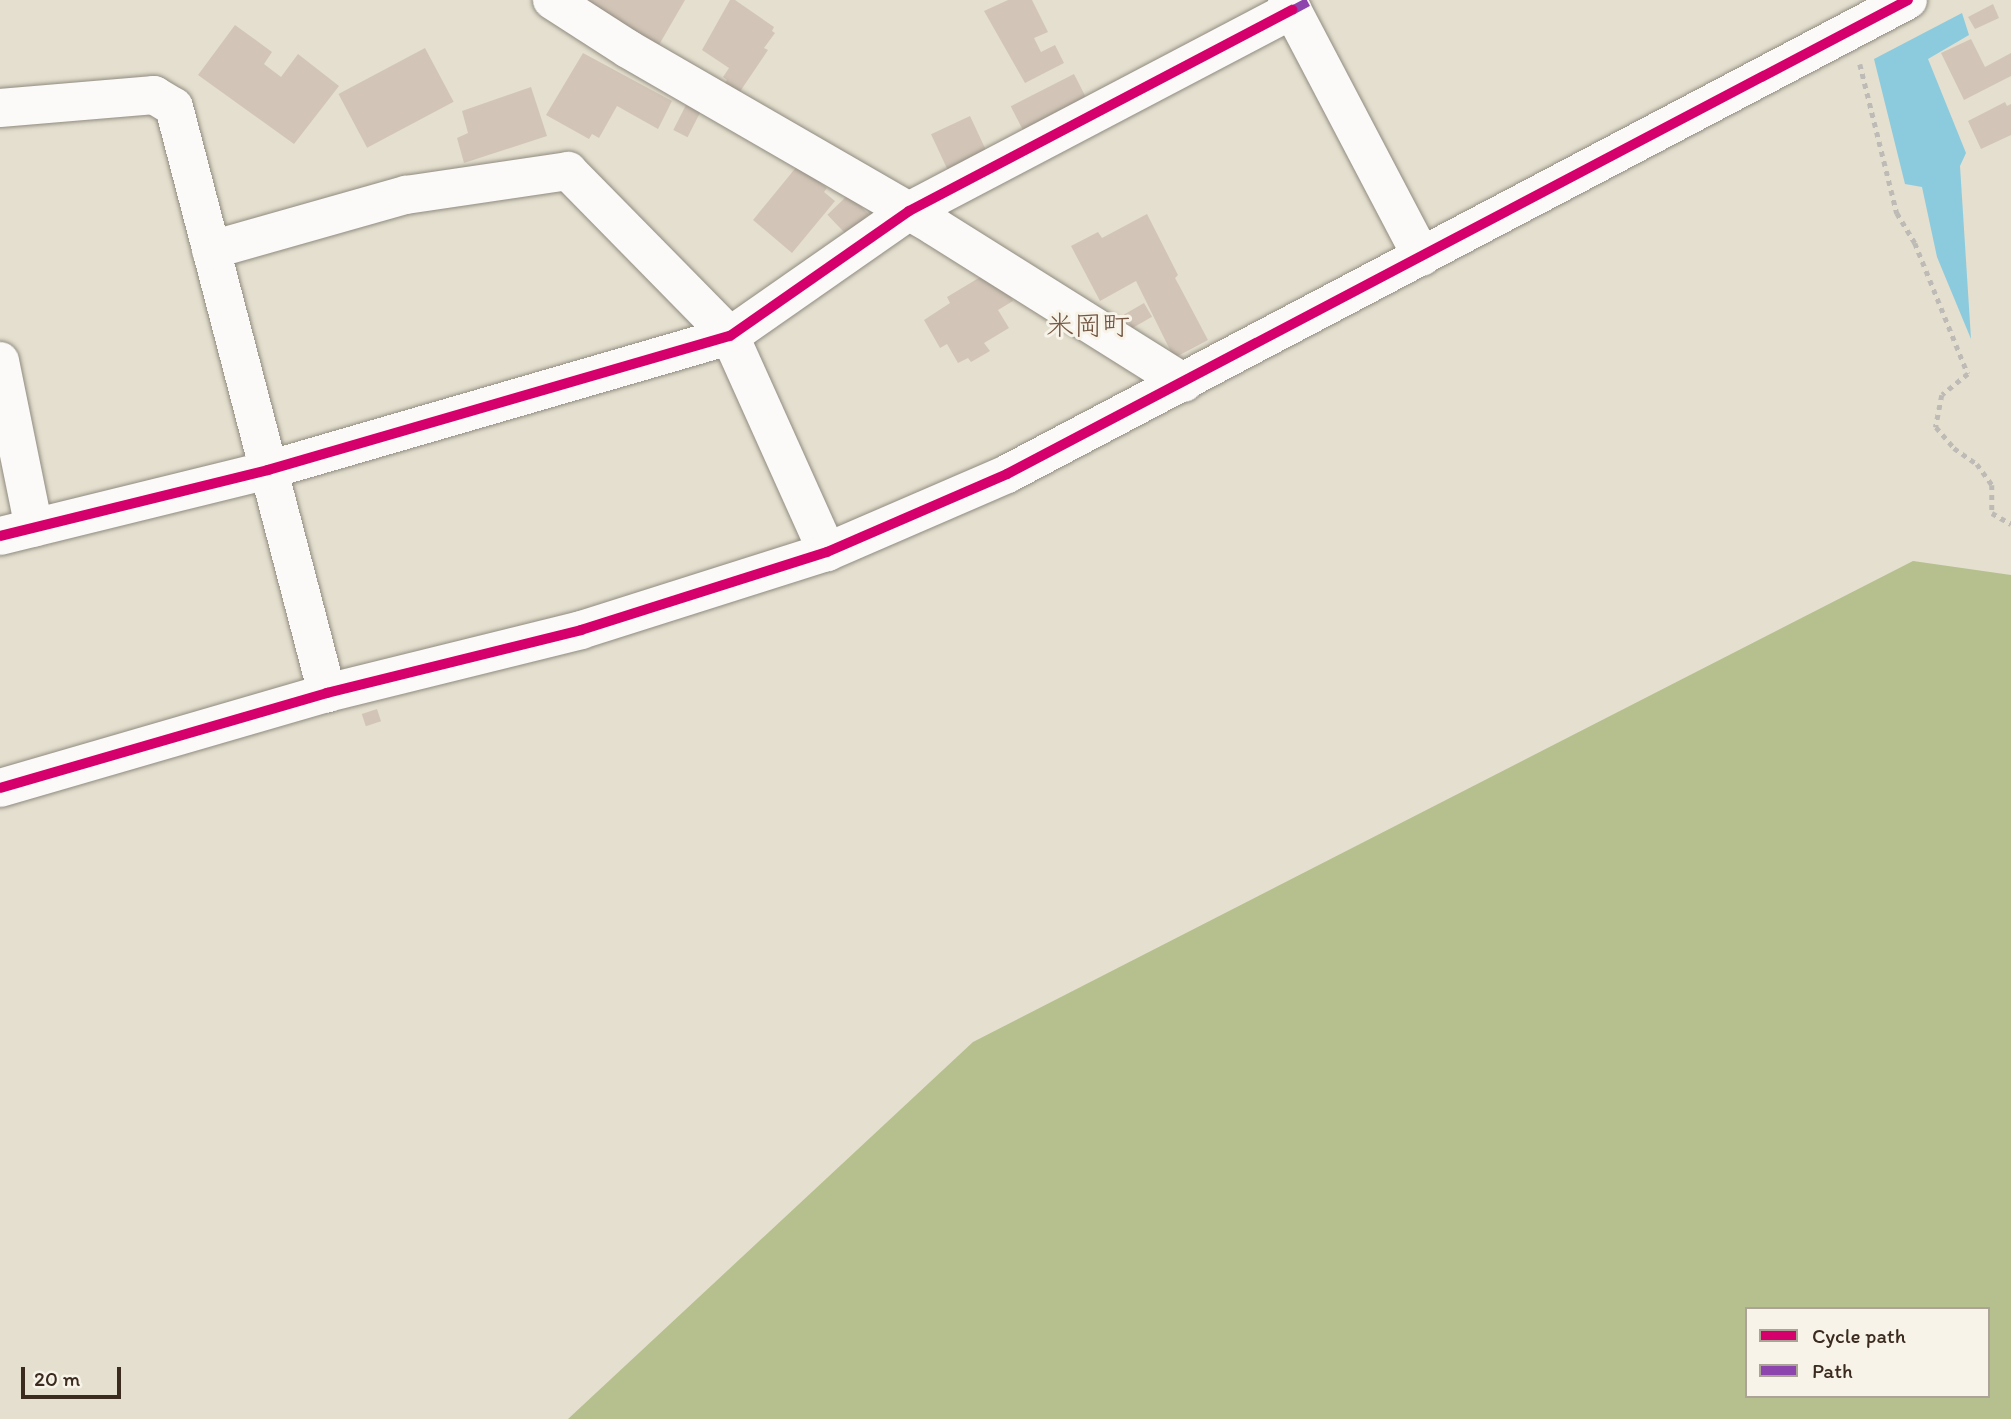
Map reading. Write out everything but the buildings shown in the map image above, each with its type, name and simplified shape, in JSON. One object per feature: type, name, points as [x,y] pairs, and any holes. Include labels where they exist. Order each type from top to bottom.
[{"type":"street","points":[[552,0],[628,49],[909,211],[1184,383]]},
{"type":"street","points":[[0,788],[327,693],[581,630],[827,552],[1007,474],[1908,0]]},
{"type":"street","points":[[0,360],[17,532],[268,470],[730,336],[909,211],[1290,5],[1422,257]]},
{"type":"street","points":[[0,108],[154,95],[174,107],[327,693]]},
{"type":"street","points":[[211,250],[406,195],[568,171],[730,336],[827,552]]},
{"type":"path","points":[[1852,30],[1897,213],[1915,243],[1968,374],[1941,395],[1936,427],[1954,448],[1977,464],[1992,485],[1992,513],[2011,524]]},
{"type":"green space","points":[[1913,561],[2011,575],[2011,1419],[568,1419],[973,1042]]},
{"type":"water","points":[[1962,13],[1969,35],[1928,59],[1966,153],[1960,166],[1971,339],[1937,257],[1922,187],[1905,184],[1874,59]]},
{"type":"marked path","points":[[1292,10],[1311,0]]},
{"type":"cycle path","points":[[0,788],[327,693],[581,630],[827,552],[1007,474],[1908,0]]},
{"type":"cycle path","points":[[0,536],[268,470],[730,336],[909,211],[1292,10]]},
{"type":"district","name":"米岡町","points":[[1088,325]]}]
